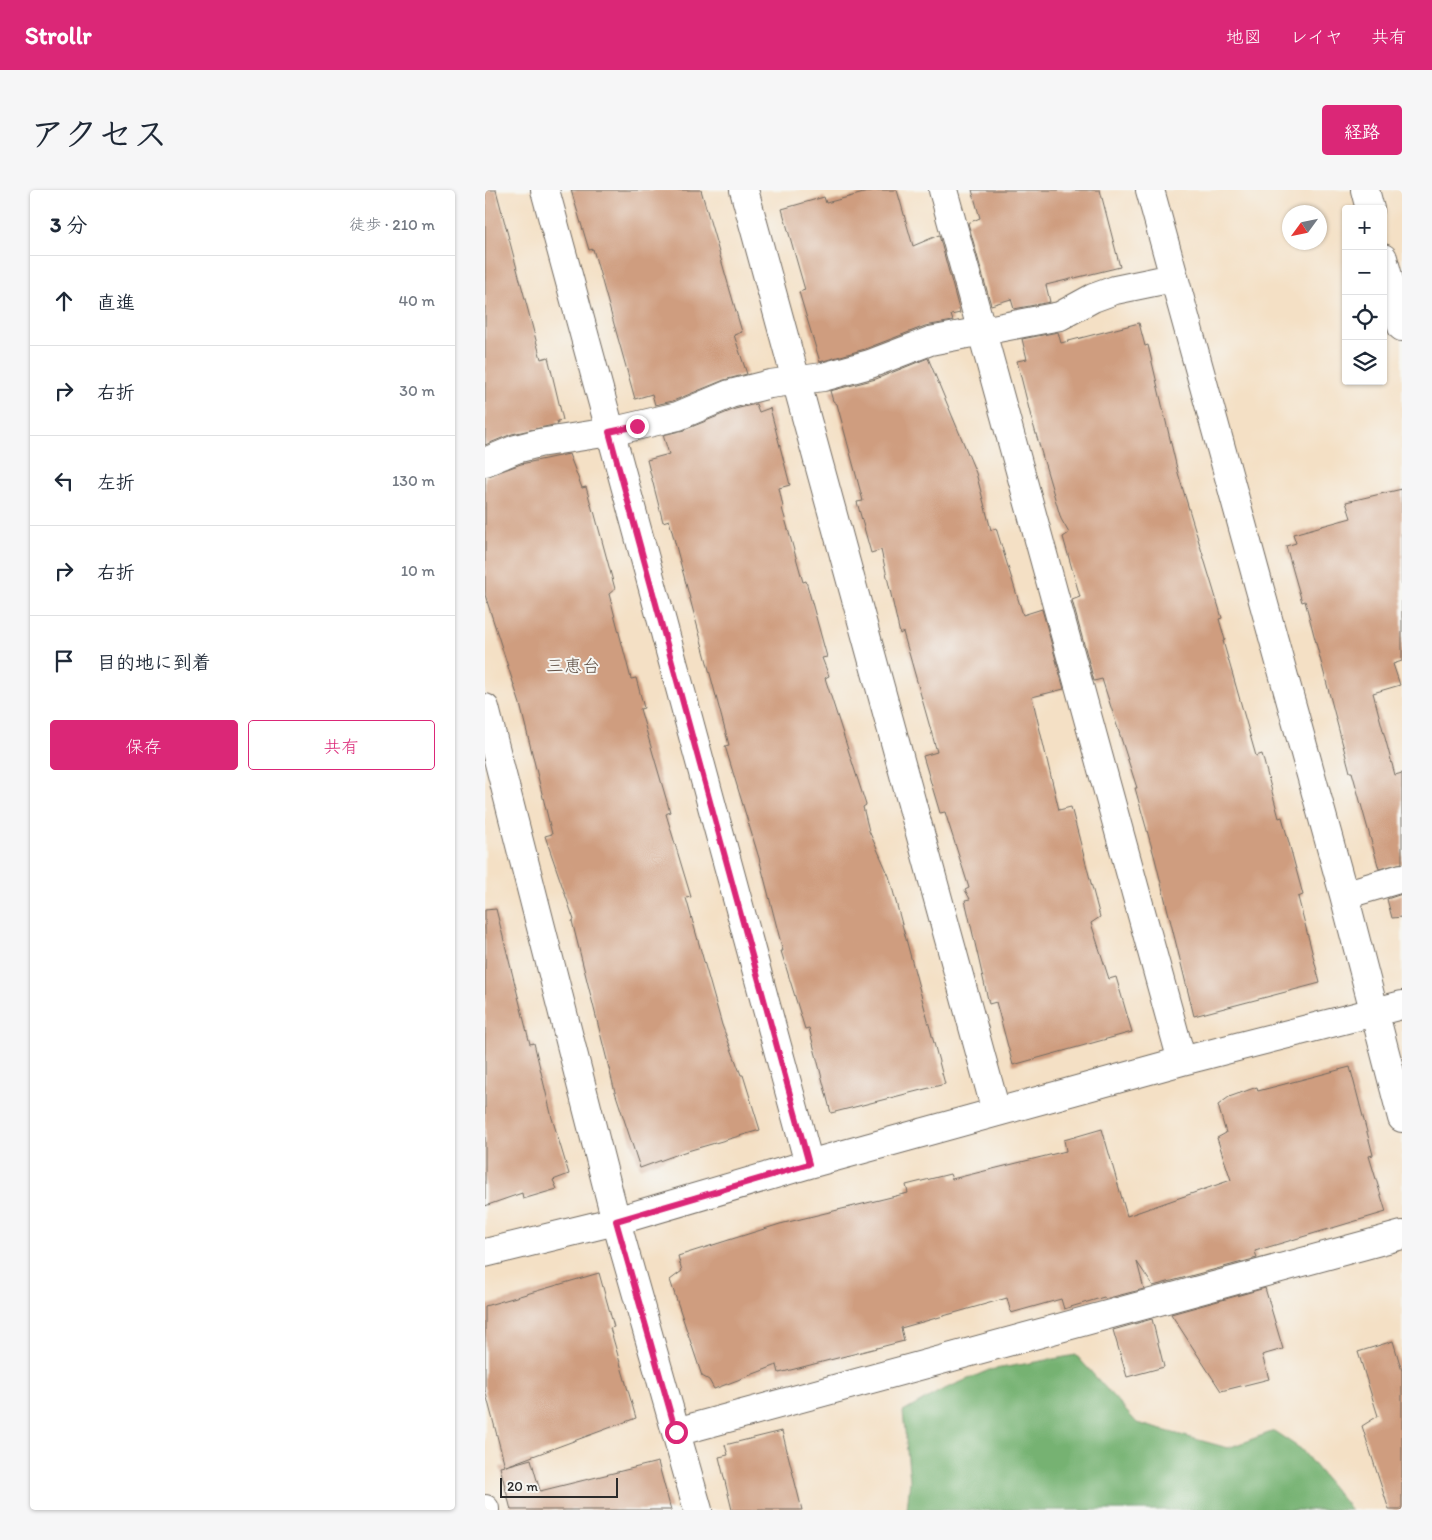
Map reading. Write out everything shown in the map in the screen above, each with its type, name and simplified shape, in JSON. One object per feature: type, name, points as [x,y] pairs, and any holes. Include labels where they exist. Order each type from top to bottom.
[{"type":"street","points":[[545,190],[609,432],[809,1164]]},
{"type":"street","points":[[744,190],[996,1111]]},
{"type":"street","points":[[943,190],[1182,1061]]},
{"type":"street","points":[[1150,190],[1344,895],[1402,1118]]},
{"type":"street","points":[[1365,190],[1369,205]]},
{"type":"street","points":[[1387,273],[1402,327]]},
{"type":"street","points":[[485,462],[515,449],[609,432],[679,416],[730,394],[795,380],[823,377],[870,364],[930,341],[1060,316],[1101,295],[1173,278]]},
{"type":"street","points":[[485,708],[616,1221],[698,1510]]},
{"type":"street","points":[[1344,895],[1402,878]]},
{"type":"street","points":[[485,1253],[616,1221],[996,1111],[1402,1005]]},
{"type":"street","points":[[676,1432],[1402,1236]]},
{"type":"green space","points":[[1076,1355],[1137,1423],[1228,1448],[1274,1431],[1301,1449],[1351,1510],[907,1510],[910,1480],[903,1412],[940,1391],[989,1370]]},
{"type":"building","points":[[485,190],[496,190],[541,359],[548,357],[563,420],[557,421],[558,424],[512,434],[485,445]]},
{"type":"building","points":[[571,190],[701,190],[742,332],[734,335],[747,374],[724,380],[673,401],[655,405],[652,394],[635,399],[593,249],[589,250]]},
{"type":"building","points":[[875,190],[897,190],[913,246],[939,235],[960,313],[951,315],[953,321],[925,326],[865,349],[820,362],[799,292],[805,290],[782,209],[824,197],[826,203]]},
{"type":"building","points":[[972,190],[1100,190],[1120,267],[1046,285],[1050,302],[1014,309],[1011,299],[991,305],[968,223],[980,218]]},
{"type":"building","points":[[1139,323],[1145,346],[1148,345],[1178,473],[1222,618],[1219,619],[1225,640],[1223,641],[1256,756],[1262,754],[1279,818],[1282,817],[1303,895],[1298,897],[1320,983],[1194,1016],[1155,859],[1135,788],[1137,788],[1102,679],[1094,681],[1072,600],[1080,597],[1063,537],[1069,533],[1061,519],[1031,417],[1017,361],[1027,359],[1022,339],[1058,332],[1061,343]]},
{"type":"building","points":[[928,358],[976,473],[991,530],[996,528],[1023,615],[1042,609],[1064,689],[1032,697],[1059,810],[1071,807],[1100,917],[1091,923],[1109,979],[1116,977],[1132,1032],[1013,1065],[996,1002],[989,1004],[965,900],[970,899],[965,890],[969,888],[945,812],[940,813],[923,756],[937,752],[903,632],[900,634],[881,550],[871,553],[857,502],[863,501],[837,404],[833,401],[830,391],[876,379]]},
{"type":"building","points":[[756,404],[759,412],[770,408],[790,485],[779,488],[782,508],[803,582],[806,581],[827,657],[822,658],[829,676],[825,678],[866,805],[863,807],[869,831],[889,876],[945,1084],[831,1113],[809,1028],[805,1029],[781,951],[783,951],[759,858],[725,746],[729,745],[669,520],[663,522],[647,460],[669,454],[663,435],[684,430],[735,409]]},
{"type":"building","points":[[569,454],[582,488],[586,487],[594,511],[615,589],[609,594],[631,679],[636,678],[644,708],[640,709],[670,812],[666,814],[691,897],[686,898],[722,1025],[741,1075],[743,1075],[760,1130],[684,1152],[640,1168],[615,1092],[572,921],[574,920],[545,836],[552,834],[520,704],[485,595],[485,477],[521,464]]},
{"type":"building","points":[[1402,489],[1402,661],[1393,664],[1400,685],[1373,693],[1395,775],[1402,773],[1402,863],[1379,869],[1352,772],[1350,772],[1305,601],[1302,602],[1286,546],[1296,543],[1293,534],[1351,518],[1346,502]]},
{"type":"building","points":[[1402,894],[1402,917],[1392,918],[1387,899]]},
{"type":"building","points":[[496,909],[530,1044],[534,1043],[552,1118],[569,1174],[553,1180],[557,1189],[523,1199],[522,1193],[485,1206],[485,910]]},
{"type":"building","points":[[1350,1067],[1373,1155],[1369,1156],[1386,1212],[1255,1251],[1257,1258],[1153,1286],[1137,1262],[1144,1289],[1105,1299],[1104,1297],[1064,1309],[1061,1299],[1011,1313],[1007,1298],[901,1328],[904,1341],[779,1373],[777,1365],[714,1389],[709,1380],[702,1376],[670,1280],[682,1271],[678,1256],[780,1224],[908,1193],[906,1185],[950,1174],[952,1179],[1066,1151],[1064,1140],[1102,1129],[1127,1216],[1231,1180],[1217,1138],[1226,1133],[1218,1105],[1229,1097],[1257,1087],[1258,1091]]},
{"type":"building","points":[[599,1273],[614,1327],[610,1328],[636,1418],[506,1466],[531,1459],[540,1491],[658,1462],[671,1510],[511,1510],[500,1467],[505,1466],[485,1390],[485,1306]]},
{"type":"building","points":[[1265,1288],[1283,1349],[1262,1355],[1269,1379],[1221,1391],[1171,1314]]},
{"type":"building","points":[[1152,1319],[1164,1367],[1127,1377],[1113,1330]]},
{"type":"building","points":[[1393,1341],[1402,1371],[1402,1510],[1389,1510],[1362,1426],[1378,1416],[1358,1352]]},
{"type":"building","points":[[782,1431],[802,1510],[732,1510],[719,1457],[728,1455],[725,1445]]},
{"type":"district","name":"三恵台","points":[[573,666]]},
{"type":"route","points":[[637,426],[609,432],[809,1164],[616,1221],[676,1432]]}]
